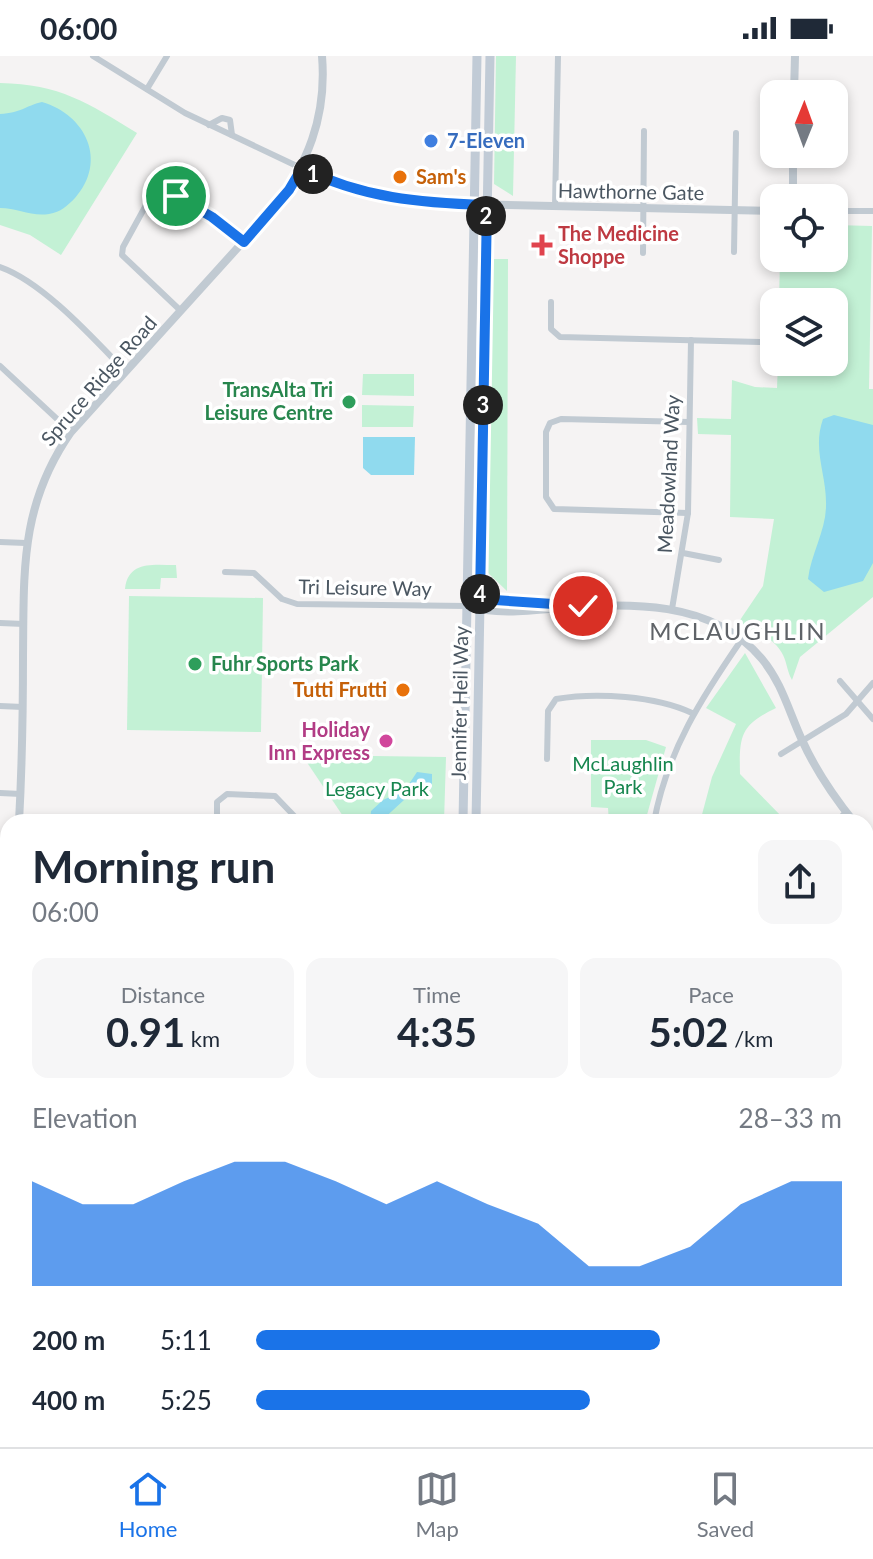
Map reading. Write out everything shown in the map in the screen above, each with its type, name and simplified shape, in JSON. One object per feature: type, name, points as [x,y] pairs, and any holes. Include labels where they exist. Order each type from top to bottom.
[{"type":"main road","name":"Jennifer Heil Way","points":[[463,814],[477,56]]},
{"type":"main road","name":"Jennifer Heil Way","points":[[476,814],[490,56]]},
{"type":"street","points":[[93,56],[209,125],[302,168]]},
{"type":"street","points":[[147,89],[167,56]]},
{"type":"street","name":"Spruce Ridge Road","points":[[20,814],[26,543],[45,474],[71,432],[289,190],[302,168],[321,110],[322,56]]},
{"type":"street","points":[[555,206],[558,56]]},
{"type":"street","points":[[794,80],[795,56]]},
{"type":"street","points":[[209,125],[228,119],[233,124],[232,135]]},
{"type":"street","points":[[643,253],[644,131]]},
{"type":"street","points":[[734,252],[736,133]]},
{"type":"street","name":"Hawthorne Gate","points":[[302,168],[377,196],[420,203],[760,211]]},
{"type":"street","points":[[181,311],[122,255],[123,247],[153,194],[164,192],[192,204],[244,242]]},
{"type":"street","points":[[848,211],[873,211]]},
{"type":"street","points":[[0,267],[47,297],[125,371]]},
{"type":"street","points":[[551,302],[551,329],[560,337],[760,342]]},
{"type":"street","name":"Meadowland Way","points":[[672,609],[688,513],[691,340]]},
{"type":"street","points":[[0,366],[71,432]]},
{"type":"street","points":[[688,513],[554,509],[546,497],[546,443],[548,427],[561,419],[689,422]]},
{"type":"street","points":[[0,542],[26,543]]},
{"type":"street","points":[[683,553],[719,560]]},
{"type":"street","name":"Tri Leisure Way","points":[[225,572],[254,573],[282,599],[297,604],[467,606]]},
{"type":"street","points":[[467,606],[480,599],[672,609],[716,623],[742,639],[775,676],[803,743],[846,812]]},
{"type":"street","points":[[467,606],[480,610],[583,606]]},
{"type":"street","points":[[0,623],[24,624]]},
{"type":"street","points":[[656,814],[664,781],[692,713],[742,639]]},
{"type":"street","points":[[840,681],[873,719]]},
{"type":"street","points":[[781,754],[830,727],[857,703],[873,683]]},
{"type":"street","points":[[547,759],[548,711],[556,699],[650,699],[692,713]]},
{"type":"street","points":[[0,706],[23,707]]},
{"type":"street","points":[[0,793],[21,794]]},
{"type":"street","points":[[217,814],[217,802],[227,794],[275,796],[292,814]]},
{"type":"green space","points":[[496,56],[516,56],[513,196],[494,184]]},
{"type":"green space","points":[[0,83],[57,91],[137,133],[61,255],[30,235],[0,225]]},
{"type":"green space","points":[[848,225],[872,226],[869,389],[873,389],[873,597],[800,657],[792,680],[779,649],[763,635],[738,623],[763,586],[774,519],[730,517],[731,435],[698,434],[697,418],[731,419],[732,380],[755,387],[777,388],[777,376],[848,376],[848,288],[779,288],[780,272],[848,272]]},
{"type":"green space","points":[[493,259],[508,259],[507,591],[486,571]]},
{"type":"green space","points":[[363,374],[414,374],[414,396],[362,395]]},
{"type":"green space","points":[[362,405],[414,406],[413,427],[362,427]]},
{"type":"green space","points":[[176,565],[177,578],[161,578],[160,589],[125,589],[131,573],[143,566]]},
{"type":"green space","name":"Fuhr Sports Park","points":[[129,596],[263,598],[261,732],[127,730]]},
{"type":"green space","points":[[745,653],[776,708],[755,720],[744,733],[740,774],[779,814],[702,814],[712,777],[736,724],[706,708]]},
{"type":"green space","name":"McLaughlin Park","points":[[591,740],[646,740],[666,747],[647,814],[608,814],[608,808],[591,807]]},
{"type":"green space","name":"Legacy Park","points":[[302,755],[446,757],[444,814],[342,814]]},
{"type":"water","points":[[42,102],[70,117],[87,141],[91,155],[85,184],[69,204],[53,213],[43,215],[0,208],[0,114]]},
{"type":"water","points":[[834,415],[873,425],[873,563],[863,581],[824,592],[808,579],[825,515],[820,430],[823,419]]},
{"type":"water","points":[[363,437],[415,437],[414,475],[371,475],[363,468]]},
{"type":"water","points":[[417,772],[432,774],[432,788],[404,800],[389,814],[371,814],[383,800],[405,790]]},
{"type":"place","name":"7-Eleven","points":[[431,141]]},
{"type":"place","name":"Sam's","points":[[400,177]]},
{"type":"place","name":"The Medicine Shoppe","points":[[542,245]]},
{"type":"place","name":"TransAlta Tri Leisure Centre","points":[[349,402]]},
{"type":"place","name":"Fuhr Sports Park","points":[[195,664]]},
{"type":"place","name":"Tutti Frutti","points":[[403,690]]},
{"type":"place","name":"Holiday Inn Express","points":[[386,741]]},
{"type":"district","name":"MCLAUGHLIN","points":[[738,632]]},
{"type":"route","points":[[176,196],[212,217],[244,242],[289,190],[302,168],[326,180],[377,196],[420,203],[487,205],[480,599],[583,606]]}]
